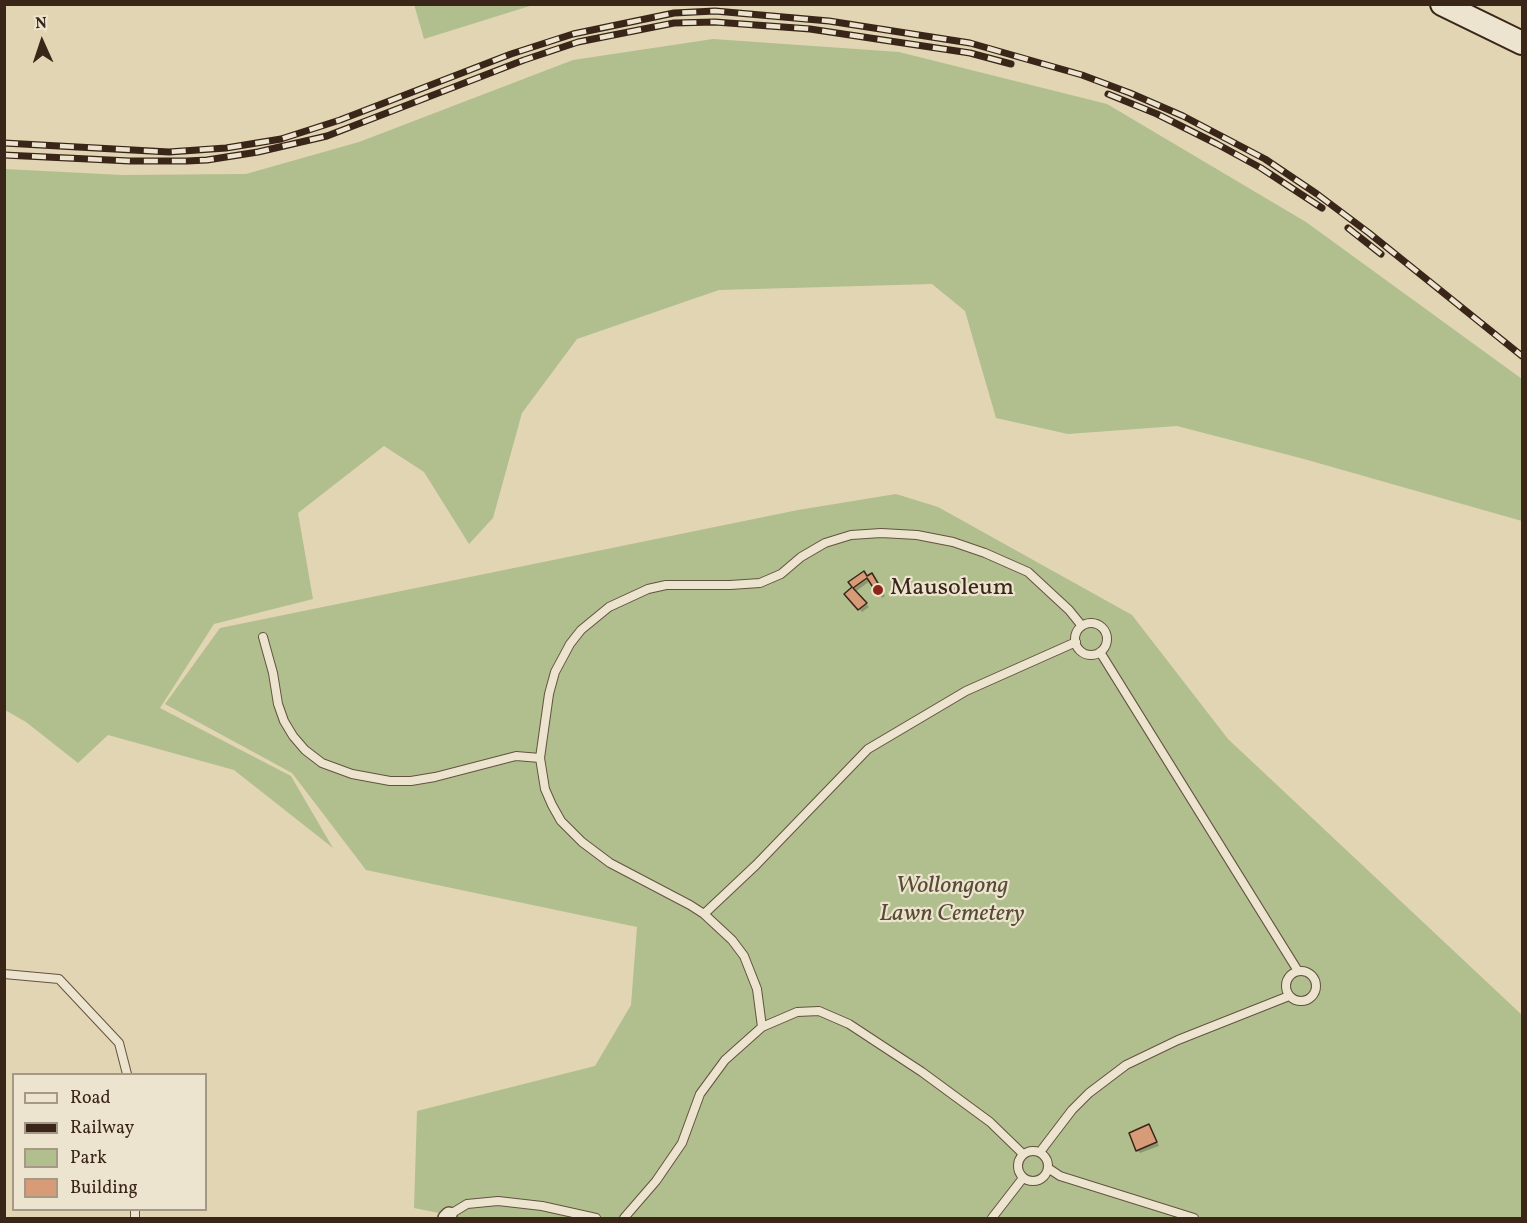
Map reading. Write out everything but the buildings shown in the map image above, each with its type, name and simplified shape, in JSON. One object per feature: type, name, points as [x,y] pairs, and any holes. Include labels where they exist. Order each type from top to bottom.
[{"type":"street","points":[[1442,4],[1522,43]]},
{"type":"lane","points":[[762,1027],[757,989],[744,956],[732,940],[690,904],[610,863],[582,842],[561,821],[552,805],[545,789],[540,758],[549,694],[555,672],[570,644],[581,630],[609,607],[648,590],[666,585],[760,583],[781,574],[801,557],[825,543],[851,535],[880,533],[917,535],[953,542],[986,553],[1028,573],[1069,610],[1082,626]]},
{"type":"lane","points":[[1095,624],[1104,630],[1107,642],[1100,652],[1092,655],[1079,649],[1076,636],[1082,626],[1095,624]]},
{"type":"lane","points":[[263,637],[284,721],[305,750],[322,763],[352,774],[390,781],[411,781],[516,756],[540,758]]},
{"type":"lane","points":[[704,914],[868,749],[966,691],[1076,642]]},
{"type":"lane","points":[[1100,652],[1298,971]]},
{"type":"lane","points":[[1298,971],[1310,973],[1314,977],[1315,994],[1305,1001],[1294,1000],[1289,996],[1286,986],[1293,973],[1298,971]]},
{"type":"lane","points":[[4,974],[59,980],[118,1044],[127,1073]]},
{"type":"lane","points":[[1040,1152],[1072,1110],[1089,1093],[1126,1065],[1178,1040],[1289,996]]},
{"type":"lane","points":[[624,1218],[656,1181],[682,1143],[700,1094],[725,1060],[762,1027],[797,1012],[819,1011],[849,1024],[922,1072],[990,1122],[1023,1154]]},
{"type":"lane","points":[[1031,1150],[1040,1152],[1048,1161],[1047,1173],[1039,1180],[1023,1178],[1018,1163],[1023,1154],[1031,1150]]},
{"type":"lane","points":[[1048,1168],[1060,1176],[1194,1218]]},
{"type":"lane","points":[[992,1218],[1023,1178]]},
{"type":"lane","points":[[448,1217],[467,1204],[498,1201],[542,1206],[596,1218]]},
{"type":"green space","points":[[414,4],[533,4],[533,5],[424,39]]},
{"type":"green space","points":[[713,39],[899,52],[1107,104],[1306,222],[1522,379],[1522,521],[1304,459],[1177,426],[1068,434],[996,418],[965,311],[932,284],[719,290],[577,339],[522,413],[493,518],[469,544],[424,472],[384,446],[298,513],[313,599],[214,624],[160,708],[291,776],[333,848],[234,770],[108,735],[78,763],[26,722],[5,710],[5,169],[122,175],[246,174],[359,142],[573,60]]},
{"type":"green space","name":"Wollongong Lawn Cemetery","points":[[896,494],[938,507],[1132,615],[1228,739],[1522,1015],[1522,1218],[452,1218],[449,1215],[414,1208],[417,1111],[595,1066],[631,1005],[637,927],[366,870],[292,773],[165,704],[220,628],[798,510]]},
{"type":"railway","points":[[4,143],[169,152],[226,148],[281,139],[340,120],[511,54],[573,34],[674,13],[715,11],[829,21],[970,43],[1082,75],[1183,116],[1265,159],[1317,194],[1522,356]]},
{"type":"railway","points":[[4,155],[130,161],[187,161],[258,152],[327,136],[524,60],[578,42],[674,23],[715,22],[810,29],[970,53],[1011,64]]},
{"type":"railway","points":[[1108,94],[1157,114],[1217,144],[1261,168],[1322,208]]},
{"type":"railway","points":[[1348,228],[1381,254]]},
{"type":"place","name":"Mausoleum","points":[[878,590]]}]
